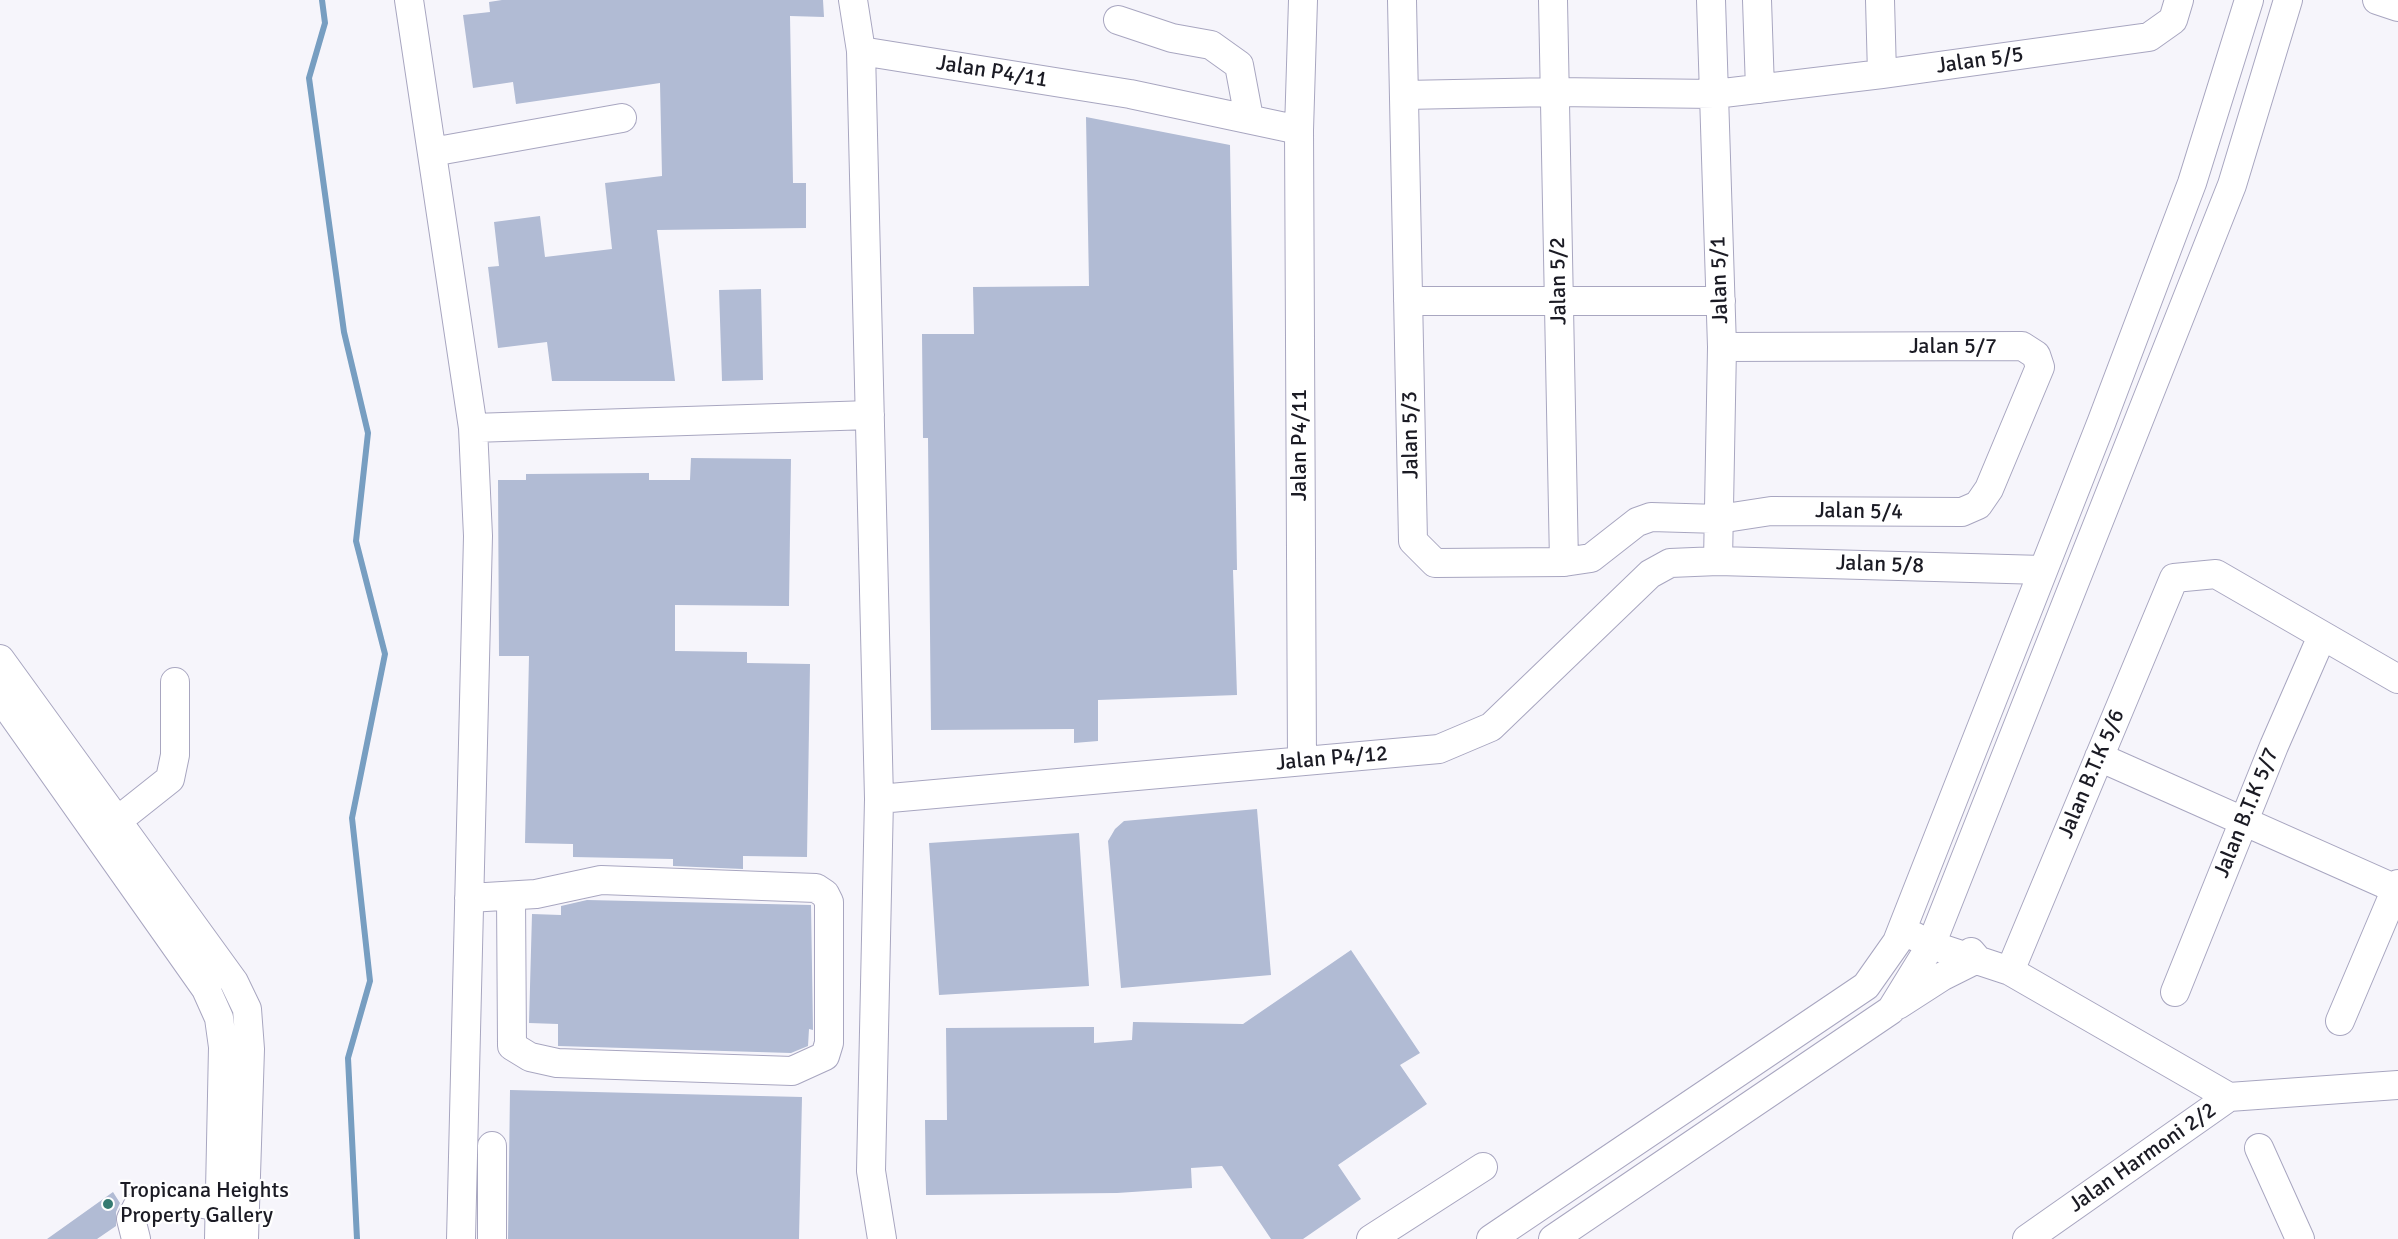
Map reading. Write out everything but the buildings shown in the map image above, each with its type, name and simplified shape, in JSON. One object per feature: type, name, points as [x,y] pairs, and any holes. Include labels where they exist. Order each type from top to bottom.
[{"type":"street","points":[[409,0],[472,428],[478,536],[461,1239]]},
{"type":"street","points":[[853,0],[861,51],[879,799],[872,1171],[882,1239]]},
{"type":"street","name":"Jalan P4/11","points":[[1302,761],[1299,130],[1303,0]]},
{"type":"street","name":"Jalan 5/3","points":[[1401,0],[1413,541],[1435,563],[1564,562],[1591,558],[1637,522],[1652,517],[1719,519]]},
{"type":"street","name":"Jalan 5/2","points":[[1553,0],[1564,562]]},
{"type":"street","name":"Jalan 5/1","points":[[1711,0],[1722,347],[1718,561]]},
{"type":"street","points":[[1757,0],[1760,89]]},
{"type":"street","points":[[1880,0],[1882,74]]},
{"type":"street","name":"Jalan 5/5","points":[[1404,95],[1555,92],[1715,94],[1760,89],[2149,37],[2173,20],[2179,0]]},
{"type":"street","points":[[1491,1239],[1866,986],[1897,942],[2192,183],[2249,0]]},
{"type":"street","points":[[1891,1010],[1931,945],[1946,909],[2232,185],[2288,0]]},
{"type":"street","points":[[2377,0],[2398,7]]},
{"type":"street","points":[[1118,20],[1172,38],[1211,45],[1239,65],[1249,118]]},
{"type":"street","name":"Jalan P4/11","points":[[861,51],[1130,94],[1299,130]]},
{"type":"street","points":[[432,152],[622,118]]},
{"type":"street","points":[[2192,183],[2232,185]]},
{"type":"street","points":[[1408,302],[1721,300]]},
{"type":"street","name":"Jalan 5/7","points":[[1722,347],[2022,346],[2036,355],[2040,367],[1989,489]]},
{"type":"street","points":[[472,428],[870,415]]},
{"type":"street","name":"Jalan 5/4","points":[[1719,519],[1771,511],[1962,512],[1978,505],[1989,489]]},
{"type":"street","name":"Jalan P4/12","points":[[879,799],[1439,749],[1491,727],[1650,574],[1670,563],[1718,561]]},
{"type":"street","name":"Jalan 5/8","points":[[1718,561],[2043,570]]},
{"type":"street","name":"Jalan B.T.K 5/6","points":[[2010,971],[2174,578],[2216,574],[2322,636]]},
{"type":"street","points":[[2322,636],[2398,679]]},
{"type":"street","name":"Jalan B.T.K 5/7","points":[[2175,992],[2243,822],[2322,636]]},
{"type":"street","points":[[0,658],[206,989],[219,1018],[223,1047],[219,1239]]},
{"type":"street","points":[[108,829],[170,779],[176,755],[175,682]]},
{"type":"street","points":[[0,697],[234,982],[247,1009],[250,1049],[243,1239]]},
{"type":"street","points":[[2099,756],[2243,822],[2397,886],[2340,1021]]},
{"type":"street","points":[[469,898],[536,894],[601,880],[816,888],[825,894],[829,902],[829,1043],[825,1056],[792,1071],[556,1063],[530,1057],[512,1046],[512,896]]},
{"type":"street","points":[[1946,909],[1953,930],[1977,959]]},
{"type":"street","points":[[1902,930],[1931,945],[2010,971],[2229,1097],[2398,1085]]},
{"type":"street","points":[[1553,1239],[1943,975],[1977,959]]},
{"type":"street","name":"Jalan Harmoni 2/2","points":[[2027,1239],[2229,1097]]},
{"type":"street","points":[[492,1146],[492,1239]]},
{"type":"street","points":[[2259,1148],[2300,1239]]},
{"type":"street","points":[[1371,1239],[1483,1167]]},
{"type":"street","points":[[136,1239],[131,1219],[137,1207],[192,1202],[220,1207]]},
{"type":"waterway","points":[[322,0],[325,23],[309,78],[344,332],[368,433],[356,541],[385,654],[352,818],[370,981],[348,1058],[357,1239]]},
{"type":"place","name":"Tropicana Heights Property Gallery","points":[[108,1204]]}]
